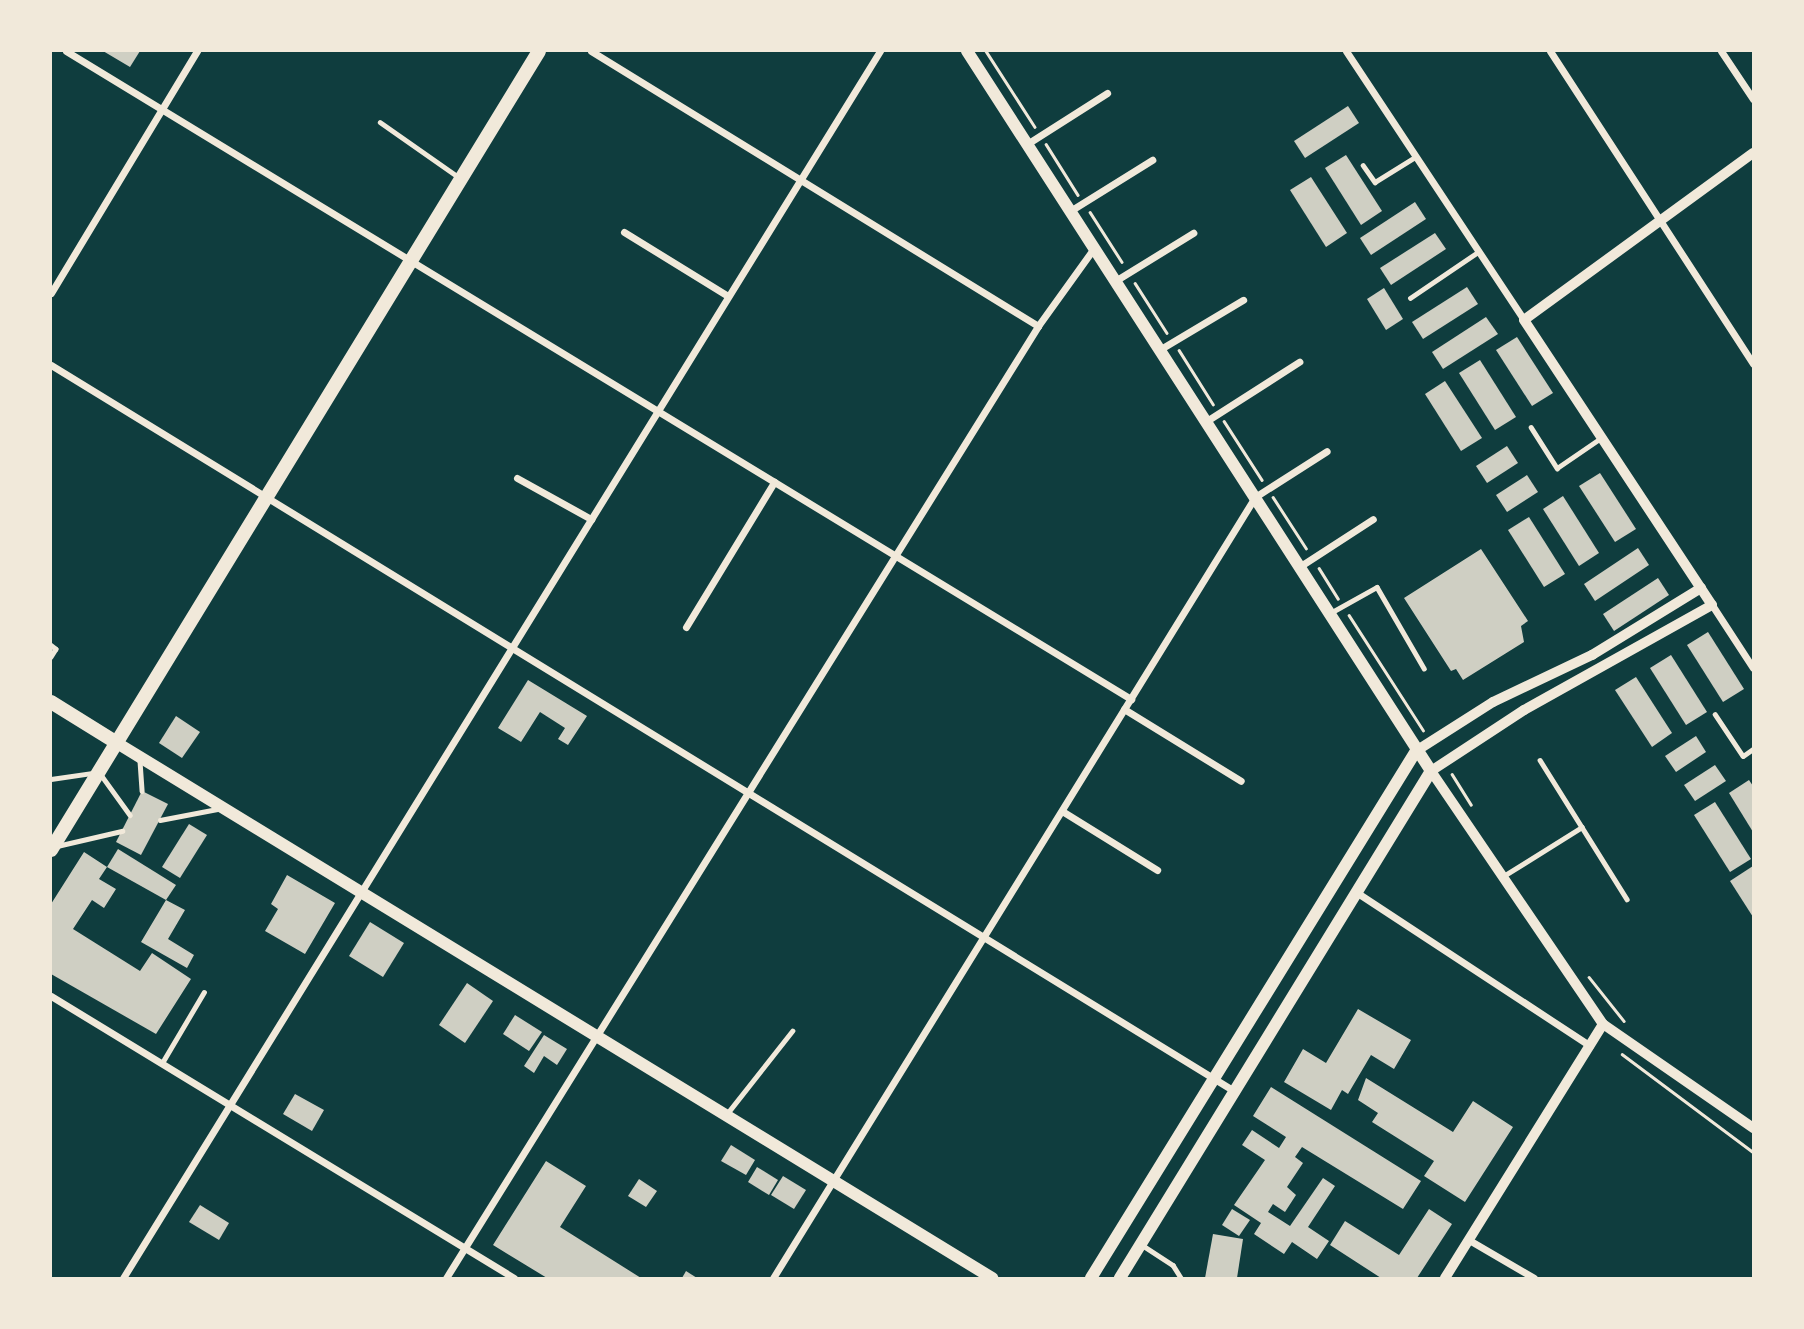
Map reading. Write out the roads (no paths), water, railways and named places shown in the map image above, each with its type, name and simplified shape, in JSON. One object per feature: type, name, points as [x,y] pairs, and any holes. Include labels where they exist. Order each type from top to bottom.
[{"type":"main road","points":[[52,849],[540,51]]},
{"type":"main road","points":[[967,51],[1431,771],[1236,1093],[1120,1278]]},
{"type":"main road","points":[[51,702],[992,1278]]},
{"type":"main road","points":[[1091,1278],[1416,751]]},
{"type":"street","points":[[66,51],[1131,699]]},
{"type":"street","points":[[51,293],[197,51]]},
{"type":"street","points":[[591,51],[802,177],[1038,326]]},
{"type":"street","points":[[123,1278],[880,51]]},
{"type":"street","points":[[1346,51],[1753,666]]},
{"type":"street","points":[[1550,51],[1753,364]]},
{"type":"street","points":[[1721,51],[1753,99]]},
{"type":"street","points":[[1027,144],[1107,93]]},
{"type":"street","points":[[1524,320],[1753,153]]},
{"type":"street","points":[[1070,211],[1152,160]]},
{"type":"street","points":[[624,232],[728,296]]},
{"type":"street","points":[[1115,281],[1193,233]]},
{"type":"street","points":[[446,1278],[1038,326],[1094,248]]},
{"type":"street","points":[[1159,350],[1243,300]]},
{"type":"street","points":[[1205,422],[1300,362]]},
{"type":"street","points":[[51,365],[985,935],[1236,1093]]},
{"type":"street","points":[[774,1278],[1255,497],[1328,451]]},
{"type":"street","points":[[517,478],[591,519]]},
{"type":"street","points":[[685,627],[774,482]]},
{"type":"street","points":[[1298,567],[1373,519]]},
{"type":"street","points":[[1416,751],[1493,702],[1592,656],[1701,588]]},
{"type":"street","points":[[1712,605],[1524,710],[1431,771],[1603,1024],[1753,1128]]},
{"type":"street","points":[[1124,709],[1241,781]]},
{"type":"street","points":[[1062,811],[1157,870]]},
{"type":"street","points":[[1356,892],[1590,1046]]},
{"type":"street","points":[[51,996],[514,1278]]},
{"type":"street","points":[[1445,1278],[1603,1024]]},
{"type":"street","points":[[1469,1240],[1534,1278]]},
{"type":"lane","points":[[380,122],[461,179]]},
{"type":"lane","points":[[1363,165],[1375,182],[1416,156]]},
{"type":"lane","points":[[1410,298],[1479,251]]},
{"type":"lane","points":[[1531,427],[1557,468],[1601,438]]},
{"type":"lane","points":[[1329,614],[1377,587],[1424,668]]},
{"type":"lane","points":[[51,645],[56,649],[51,657]]},
{"type":"lane","points":[[1715,714],[1743,756],[1753,749]]},
{"type":"lane","points":[[139,757],[142,791]]},
{"type":"lane","points":[[1540,760],[1628,899]]},
{"type":"lane","points":[[51,779],[99,772],[130,815]]},
{"type":"lane","points":[[160,820],[195,811],[226,810]]},
{"type":"lane","points":[[1502,878],[1582,827]]},
{"type":"lane","points":[[52,849],[121,831]]},
{"type":"lane","points":[[162,1063],[204,992]]},
{"type":"lane","points":[[725,1115],[792,1031]]},
{"type":"lane","points":[[1141,1244],[1173,1265],[1181,1278]]}]
